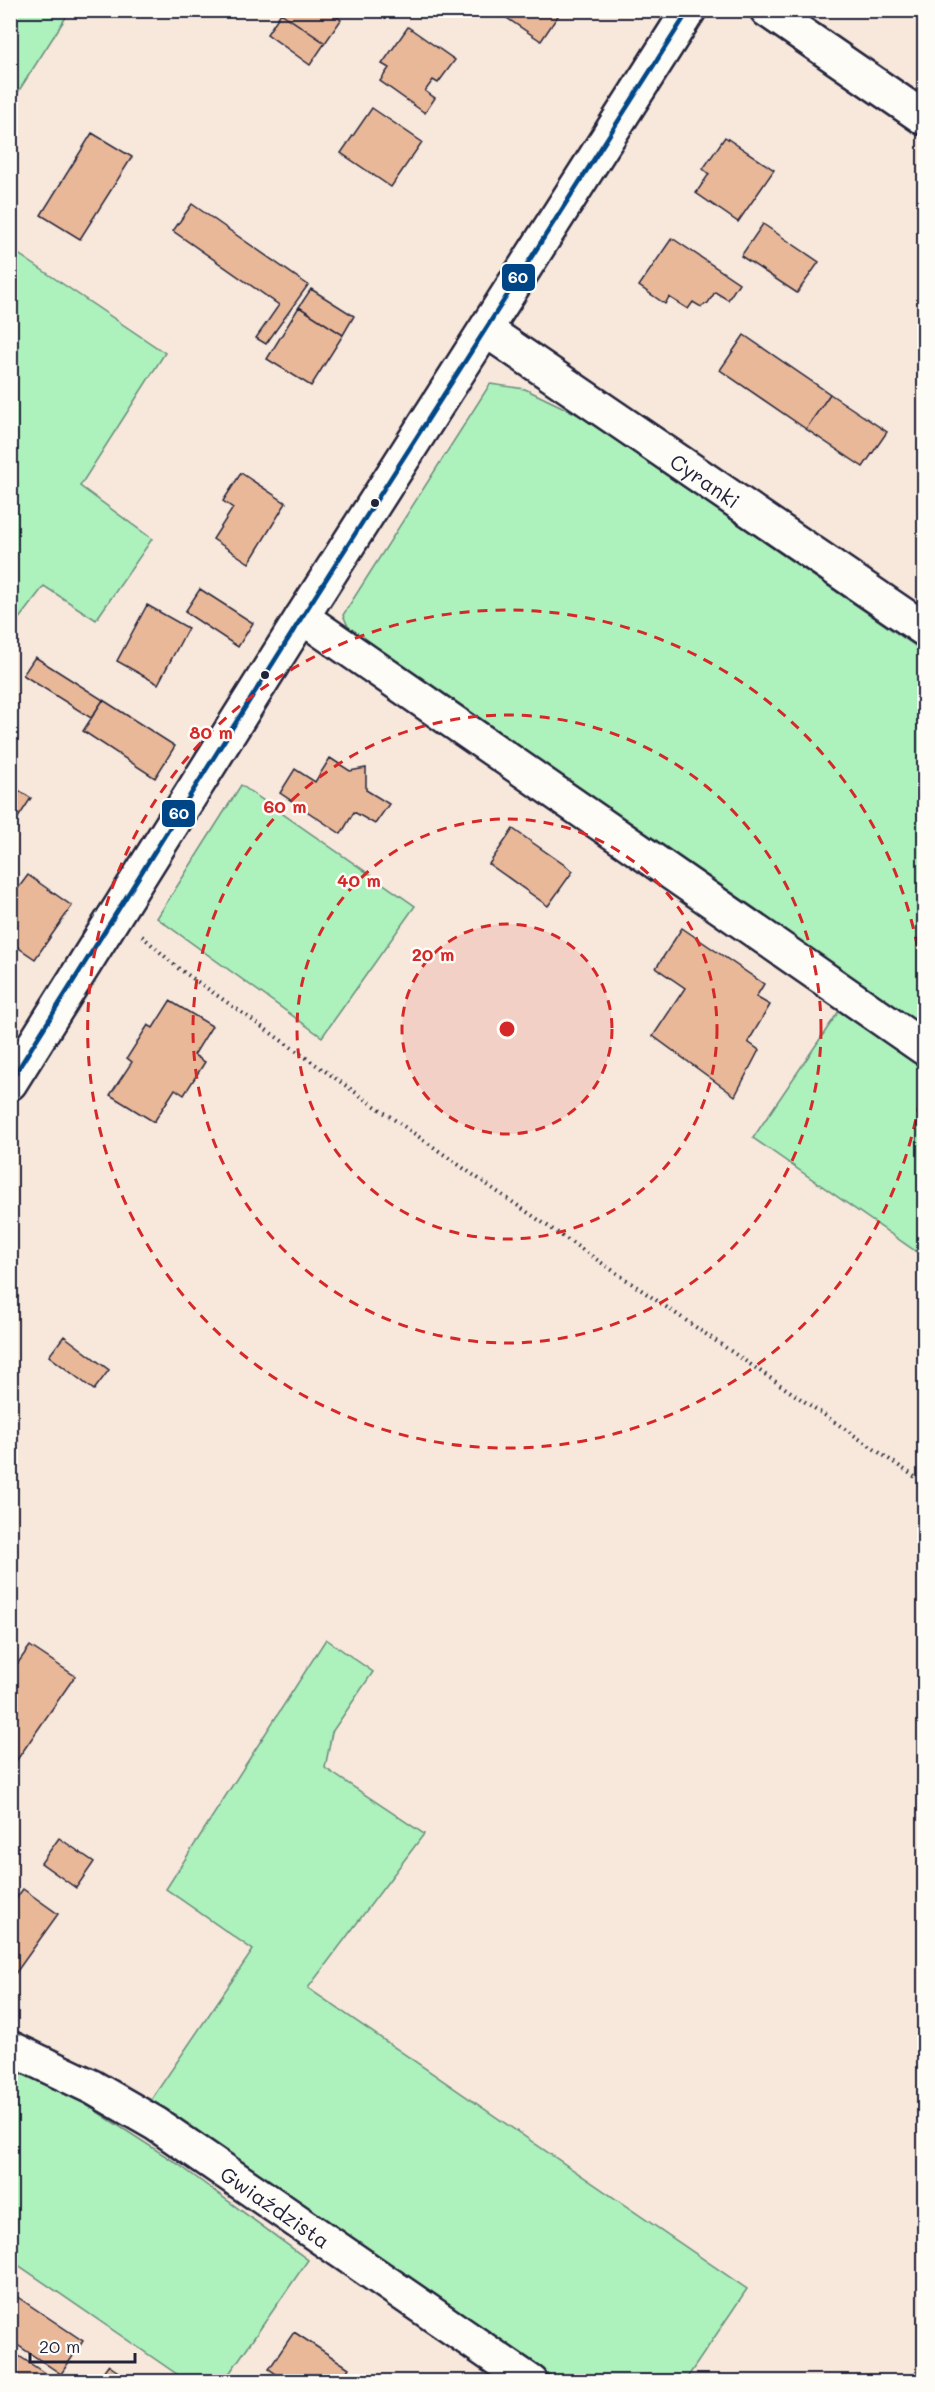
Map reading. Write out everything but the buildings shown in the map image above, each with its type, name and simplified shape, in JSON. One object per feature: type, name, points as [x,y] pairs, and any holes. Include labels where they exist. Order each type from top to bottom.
[{"type":"street","points":[[10,1083],[302,617],[689,10]]},
{"type":"street","points":[[767,10],[924,118]]},
{"type":"street","name":"Cyranki","points":[[486,330],[924,629]]},
{"type":"street","points":[[302,617],[924,1048]]},
{"type":"street","name":"Gwiaździsta","points":[[10,2048],[92,2087],[156,2124],[531,2382]]},
{"type":"path","points":[[116,914],[178,968],[489,1186],[924,1483]]},
{"type":"green space","points":[[10,11],[70,11],[11,103]]},
{"type":"green space","points":[[11,249],[165,353],[80,486],[152,539],[96,620],[44,586],[11,629]]},
{"type":"green space","points":[[490,384],[525,389],[579,415],[924,652],[924,1028],[351,633],[343,615]]},
{"type":"green space","points":[[241,785],[415,906],[322,1037],[157,918]]},
{"type":"green space","points":[[841,1008],[924,1063],[924,1221],[921,1226],[924,1229],[924,1257],[753,1138]]},
{"type":"green space","points":[[326,1639],[373,1672],[332,1732],[325,1768],[424,1834],[308,1988],[747,2289],[685,2381],[559,2381],[151,2100],[253,1950],[166,1889]]},
{"type":"green space","points":[[11,2068],[85,2104],[178,2164],[308,2260],[224,2381],[187,2381],[11,2260]]},
{"type":"transit line","name":"60","points":[[10,1082],[302,617],[689,10]]}]
